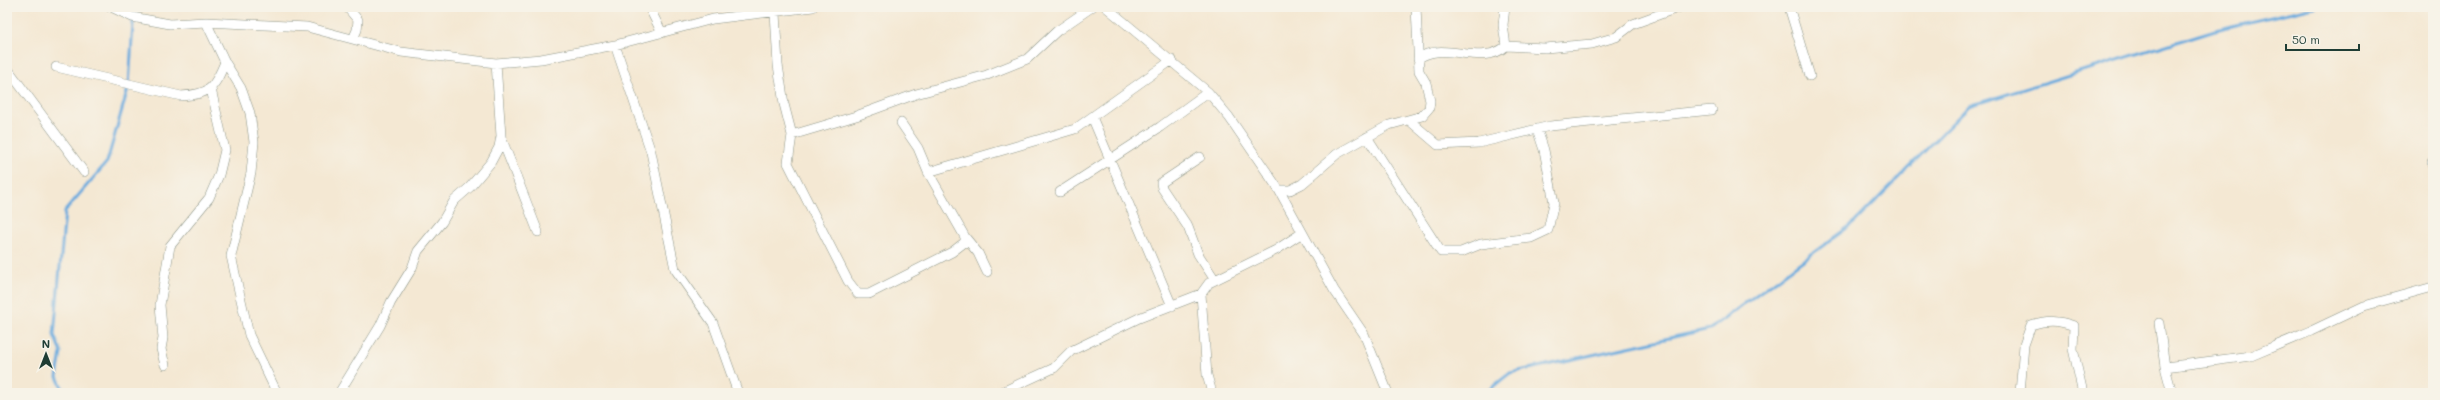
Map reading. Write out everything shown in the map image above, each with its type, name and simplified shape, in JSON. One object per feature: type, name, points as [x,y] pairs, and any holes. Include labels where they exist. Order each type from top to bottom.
[{"type":"street","points":[[111,7],[132,17],[170,24],[206,22],[307,27],[401,52],[434,58],[496,63],[541,59],[615,45],[713,19],[775,13],[813,7]]},
{"type":"street","points":[[347,7],[358,20],[357,30],[353,40]]},
{"type":"street","points":[[649,7],[662,33]]},
{"type":"street","points":[[792,135],[856,116],[916,94],[987,75],[1027,60],[1057,31],[1092,7]]},
{"type":"street","points":[[1108,7],[1208,92],[1229,117],[1279,190],[1334,290],[1364,334],[1388,393]]},
{"type":"street","points":[[1279,190],[1290,190],[1302,184],[1337,154],[1389,125],[1410,121],[1422,116],[1429,108],[1430,101],[1426,83],[1419,71],[1416,7]]},
{"type":"street","points":[[1505,7],[1503,25],[1506,46]]},
{"type":"street","points":[[1418,60],[1430,52],[1481,54],[1501,50],[1506,46],[1545,48],[1592,44],[1616,37],[1633,24],[1680,7]]},
{"type":"street","points":[[1789,7],[1810,76]]},
{"type":"street","points":[[775,13],[778,65],[784,104],[792,135],[788,163],[844,274],[858,294],[869,294],[952,252],[965,242],[965,237]]},
{"type":"street","points":[[206,22],[225,62],[246,100],[254,142],[251,173],[231,256],[233,273],[249,335],[277,393]]},
{"type":"street","points":[[615,45],[651,152],[675,269],[713,323],[738,393]]},
{"type":"street","points":[[928,172],[1075,129],[1172,60]]},
{"type":"street","points":[[56,67],[181,96],[199,95],[211,90],[217,83],[225,62]]},
{"type":"street","points":[[339,393],[380,326],[391,302],[412,268],[418,251],[442,222],[454,201],[470,187],[491,162],[499,147],[501,136],[496,63]]},
{"type":"street","points":[[7,68],[84,172]]},
{"type":"street","points":[[165,365],[161,349],[164,338],[160,305],[170,246],[209,198],[220,175],[225,150],[211,90]]},
{"type":"street","points":[[1060,192],[1160,127],[1208,92]]},
{"type":"street","points":[[1410,121],[1438,145],[1479,143],[1550,126],[1712,110]]},
{"type":"street","points":[[1092,117],[1111,158],[1172,306]]},
{"type":"street","points":[[901,122],[918,148],[928,172],[965,237],[978,253],[987,272]]},
{"type":"street","points":[[1368,137],[1441,252],[1461,252],[1481,244],[1532,238],[1548,230],[1554,203],[1544,150],[1537,129]]},
{"type":"street","points":[[501,136],[538,232]]},
{"type":"street","points":[[1200,157],[1161,183],[1162,188],[1188,227],[1198,254],[1215,280]]},
{"type":"street","points":[[1004,390],[1054,368],[1071,351],[1139,318],[1201,294],[1209,283],[1276,250],[1302,233]]},
{"type":"street","points":[[2165,367],[2251,356],[2311,331],[2364,306],[2433,287]]},
{"type":"street","points":[[1201,294],[1208,375],[1212,393]]},
{"type":"street","points":[[2020,393],[2024,345],[2031,325],[2047,321],[2062,322],[2074,326],[2073,349],[2083,393]]},
{"type":"street","points":[[2159,323],[2165,367],[2172,393]]},
{"type":"waterway","points":[[65,393],[57,377],[61,352],[54,335],[65,211],[107,162],[129,85],[134,7]]},
{"type":"waterway","points":[[1485,393],[1510,373],[1710,329],[1855,222],[1969,106],[2215,30],[2314,7]]}]
